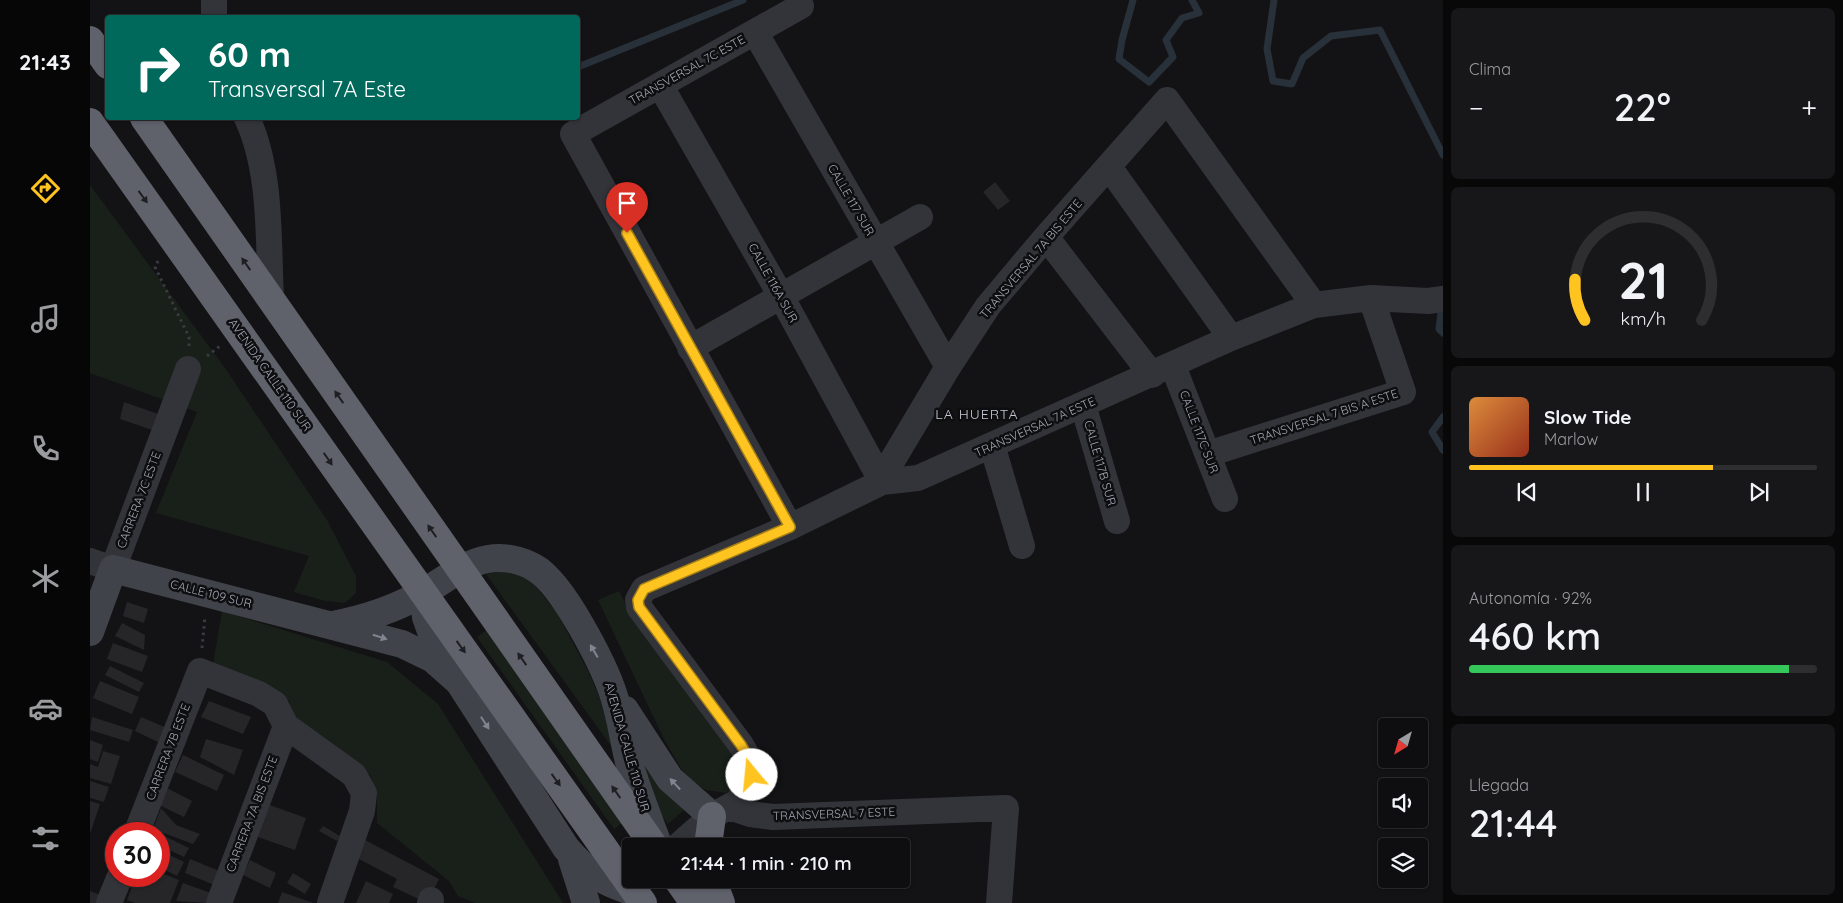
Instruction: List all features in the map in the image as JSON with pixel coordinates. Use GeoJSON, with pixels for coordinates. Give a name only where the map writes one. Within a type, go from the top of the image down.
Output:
{"type":"FeatureCollection","features":[{"type":"Feature","properties":{"kind":"highway"},"geometry":{"type":"LineString","coordinates":[[90,40],[105,61]]}},
{"type":"Feature","properties":{"kind":"highway","name":"AVENIDA CALLE 110 SUR"},"geometry":{"type":"LineString","coordinates":[[90,122],[240,331],[423,594],[639,894]]}},
{"type":"Feature","properties":{"kind":"highway","name":"AVENIDA CALLE 110 SUR"},"geometry":{"type":"LineString","coordinates":[[151,127],[648,838]]}},
{"type":"Feature","properties":{"kind":"highway"},"geometry":{"type":"LineString","coordinates":[[711,838],[720,811]]}},
{"type":"Feature","properties":{"kind":"highway"},"geometry":{"type":"LineString","coordinates":[[683,888],[694,903]]}},
{"type":"Feature","properties":{"kind":"highway"},"geometry":{"type":"LineString","coordinates":[[715,888],[721,903]]}},
{"type":"Feature","properties":{"kind":"street"},"geometry":{"type":"LineString","coordinates":[[214,0],[214,15]]}},
{"type":"Feature","properties":{"kind":"street","name":"TRANSVERSAL 7C ESTE"},"geometry":{"type":"LineString","coordinates":[[690,348],[573,134],[801,6]]}},
{"type":"Feature","properties":{"kind":"street","name":"CALLE 117 SUR"},"geometry":{"type":"LineString","coordinates":[[755,32],[948,367]]}},
{"type":"Feature","properties":{"kind":"street","name":"CALLE 116A SUR"},"geometry":{"type":"LineString","coordinates":[[660,85],[781,296],[882,482]]}},
{"type":"Feature","properties":{"kind":"street","name":"TRANSVERSAL 7A BIS ESTE"},"geometry":{"type":"LineString","coordinates":[[882,482],[948,367],[988,306],[1167,100],[1314,305]]}},
{"type":"Feature","properties":{"kind":"street"},"geometry":{"type":"LineString","coordinates":[[248,120],[257,140],[264,181],[271,299]]}},
{"type":"Feature","properties":{"kind":"street"},"geometry":{"type":"LineString","coordinates":[[1109,167],[1231,338]]}},
{"type":"Feature","properties":{"kind":"street"},"geometry":{"type":"LineString","coordinates":[[790,527],[690,348],[920,217]]}},
{"type":"Feature","properties":{"kind":"street","name":"CALLE 117C SUR"},"geometry":{"type":"LineString","coordinates":[[1046,237],[1163,370],[1208,454],[1225,499]]}},
{"type":"Feature","properties":{"kind":"street","name":"TRANSVERSAL 7A ESTE"},"geometry":{"type":"LineString","coordinates":[[720,811],[741,798],[748,788],[752,775],[751,762],[741,745],[639,607],[639,597],[644,589],[790,527],[882,482],[918,478],[1083,406],[1231,338],[1314,305],[1371,298],[1435,300]]}},
{"type":"Feature","properties":{"kind":"street","name":"TRANSVERSAL 7 BIS A ESTE"},"geometry":{"type":"LineString","coordinates":[[1208,454],[1404,392],[1371,298]]}},
{"type":"Feature","properties":{"kind":"street","name":"CARRERA 7C ESTE"},"geometry":{"type":"LineString","coordinates":[[90,632],[102,565],[188,369]]}},
{"type":"Feature","properties":{"kind":"street","name":"CALLE 117B SUR"},"geometry":{"type":"LineString","coordinates":[[1083,406],[1117,521]]}},
{"type":"Feature","properties":{"kind":"street"},"geometry":{"type":"LineString","coordinates":[[992,445],[1022,546]]}},
{"type":"Feature","properties":{"kind":"street","name":"AVENIDA CALLE 110 SUR"},"geometry":{"type":"LineString","coordinates":[[460,571],[486,559],[518,560],[536,568],[558,590],[597,656],[607,678],[614,696],[635,782],[656,838]]}},
{"type":"Feature","properties":{"kind":"street","name":"CALLE 109 SUR"},"geometry":{"type":"LineString","coordinates":[[102,565],[402,644],[420,652],[446,668],[459,682]]}},
{"type":"Feature","properties":{"kind":"street","name":"CALLE 109 SUR"},"geometry":{"type":"LineString","coordinates":[[333,625],[360,620],[389,610],[423,594],[460,571]]}},
{"type":"Feature","properties":{"kind":"street","name":"AVENIDA CALLE 110 SUR"},"geometry":{"type":"LineString","coordinates":[[423,594],[430,631],[437,648],[566,848],[579,864],[597,878],[639,894]]}},
{"type":"Feature","properties":{"kind":"street"},"geometry":{"type":"LineString","coordinates":[[200,671],[259,694],[275,704],[286,726],[354,775],[364,793],[362,811],[330,903]]}},
{"type":"Feature","properties":{"kind":"street","name":"CARRERA 7B ESTE"},"geometry":{"type":"LineString","coordinates":[[141,822],[200,671]]}},
{"type":"Feature","properties":{"kind":"street"},"geometry":{"type":"LineString","coordinates":[[607,678],[645,743],[670,779],[720,811],[688,838]]}},
{"type":"Feature","properties":{"kind":"street","name":"CARRERA 7A BIS ESTE"},"geometry":{"type":"LineString","coordinates":[[219,903],[286,726]]}},
{"type":"Feature","properties":{"kind":"street","name":"TRANSVERSAL 7 ESTE"},"geometry":{"type":"LineString","coordinates":[[720,811],[773,817],[1006,808],[998,903]]}},
{"type":"Feature","properties":{"kind":"street"},"geometry":{"type":"LineString","coordinates":[[566,848],[580,878],[586,903]]}},
{"type":"Feature","properties":{"kind":"street"},"geometry":{"type":"LineString","coordinates":[[109,903],[116,887]]}},
{"type":"Feature","properties":{"kind":"path"},"geometry":{"type":"LineString","coordinates":[[162,254],[155,266],[189,337],[188,369]]}},
{"type":"Feature","properties":{"kind":"path"},"geometry":{"type":"LineString","coordinates":[[188,369],[240,331]]}},
{"type":"Feature","properties":{"kind":"path"},"geometry":{"type":"LineString","coordinates":[[200,671],[208,593]]}},
{"type":"Feature","properties":{"kind":"shaded area"},"geometry":{"type":"Polygon","coordinates":[[[90,185],[225,368],[327,520],[356,576],[356,593],[345,603],[325,601],[294,592],[309,556],[156,513],[197,412],[90,373],[90,185]]]}},
{"type":"Feature","properties":{"kind":"shaded area"},"geometry":{"type":"Polygon","coordinates":[[[505,571],[529,578],[557,613],[589,673],[605,710],[612,747],[486,574],[505,571]]]}},
{"type":"Feature","properties":{"kind":"shaded area"},"geometry":{"type":"Polygon","coordinates":[[[619,591],[634,621],[733,746],[744,777],[727,793],[706,790],[693,782],[682,770],[664,739],[598,600],[619,591]]]}},
{"type":"Feature","properties":{"kind":"shaded area"},"geometry":{"type":"Polygon","coordinates":[[[222,611],[387,662],[438,704],[563,903],[475,903],[458,896],[449,881],[377,823],[377,795],[370,775],[292,716],[289,701],[213,664],[222,611]]]}},
{"type":"Feature","properties":{"kind":"shaded area"},"geometry":{"type":"Polygon","coordinates":[[[488,629],[625,821],[614,829],[477,637],[488,629]]]}},
{"type":"Feature","properties":{"kind":"shaded area"},"geometry":{"type":"Polygon","coordinates":[[[637,755],[668,796],[685,809],[668,824],[649,799],[637,755]]]}},
{"type":"Feature","properties":{"kind":"building"},"geometry":{"type":"Polygon","coordinates":[[[995,182],[1010,201],[998,210],[983,192],[995,182]]]}},
{"type":"Feature","properties":{"kind":"building"},"geometry":{"type":"Polygon","coordinates":[[[124,402],[161,415],[158,432],[120,419],[124,402]]]}},
{"type":"Feature","properties":{"kind":"building"},"geometry":{"type":"Polygon","coordinates":[[[127,602],[148,609],[144,623],[123,616],[127,602]]]}},
{"type":"Feature","properties":{"kind":"building"},"geometry":{"type":"Polygon","coordinates":[[[122,623],[145,635],[144,650],[115,636],[122,623]]]}},
{"type":"Feature","properties":{"kind":"building"},"geometry":{"type":"Polygon","coordinates":[[[113,643],[148,656],[142,672],[107,659],[113,643]]]}},
{"type":"Feature","properties":{"kind":"building"},"geometry":{"type":"Polygon","coordinates":[[[110,666],[144,683],[139,692],[105,675],[110,666]]]}},
{"type":"Feature","properties":{"kind":"building"},"geometry":{"type":"Polygon","coordinates":[[[100,681],[139,697],[132,714],[93,698],[100,681]]]}},
{"type":"Feature","properties":{"kind":"building"},"geometry":{"type":"Polygon","coordinates":[[[209,701],[251,717],[243,734],[201,717],[209,701]]]}},
{"type":"Feature","properties":{"kind":"building"},"geometry":{"type":"Polygon","coordinates":[[[92,717],[133,730],[129,742],[90,730],[92,717]]]}},
{"type":"Feature","properties":{"kind":"building"},"geometry":{"type":"Polygon","coordinates":[[[141,717],[167,728],[160,743],[135,731],[141,717]]]}},
{"type":"Feature","properties":{"kind":"building"},"geometry":{"type":"Polygon","coordinates":[[[206,739],[243,750],[234,775],[200,757],[206,739]]]}},
{"type":"Feature","properties":{"kind":"building"},"geometry":{"type":"Polygon","coordinates":[[[90,740],[103,745],[98,762],[90,759],[90,740]]]}},
{"type":"Feature","properties":{"kind":"building"},"geometry":{"type":"Polygon","coordinates":[[[103,751],[120,756],[111,784],[90,778],[90,764],[98,767],[103,751]]]}},
{"type":"Feature","properties":{"kind":"building"},"geometry":{"type":"Polygon","coordinates":[[[183,755],[224,775],[217,791],[175,772],[183,755]]]}},
{"type":"Feature","properties":{"kind":"building"},"geometry":{"type":"Polygon","coordinates":[[[90,781],[109,787],[104,802],[90,798],[90,781]]]}},
{"type":"Feature","properties":{"kind":"building"},"geometry":{"type":"Polygon","coordinates":[[[167,788],[192,801],[184,817],[159,805],[167,788]]]}},
{"type":"Feature","properties":{"kind":"building"},"geometry":{"type":"Polygon","coordinates":[[[90,801],[100,804],[90,834],[90,801]]]}},
{"type":"Feature","properties":{"kind":"building"},"geometry":{"type":"Polygon","coordinates":[[[267,804],[306,818],[295,850],[255,836],[267,804]]]}},
{"type":"Feature","properties":{"kind":"building"},"geometry":{"type":"Polygon","coordinates":[[[161,808],[176,825],[200,834],[193,844],[170,835],[170,822],[156,822],[161,808]]]}},
{"type":"Feature","properties":{"kind":"building"},"geometry":{"type":"Polygon","coordinates":[[[323,826],[340,836],[337,841],[319,831],[323,826]]]}},
{"type":"Feature","properties":{"kind":"building"},"geometry":{"type":"Polygon","coordinates":[[[170,839],[189,848],[184,857],[170,850],[170,839]]]}},
{"type":"Feature","properties":{"kind":"building"},"geometry":{"type":"Polygon","coordinates":[[[365,840],[439,879],[427,903],[393,887],[397,879],[355,857],[365,840]]]}},
{"type":"Feature","properties":{"kind":"building"},"geometry":{"type":"Polygon","coordinates":[[[170,855],[184,862],[177,876],[170,872],[170,855]]]}},
{"type":"Feature","properties":{"kind":"building"},"geometry":{"type":"Polygon","coordinates":[[[190,859],[224,873],[219,887],[185,873],[190,859]]]}},
{"type":"Feature","properties":{"kind":"building"},"geometry":{"type":"Polygon","coordinates":[[[250,860],[276,873],[270,888],[243,875],[250,860]]]}},
{"type":"Feature","properties":{"kind":"building"},"geometry":{"type":"Polygon","coordinates":[[[293,873],[311,884],[305,894],[287,883],[293,873]]]}},
{"type":"Feature","properties":{"kind":"building"},"geometry":{"type":"Polygon","coordinates":[[[170,876],[179,880],[170,903],[135,903],[127,900],[132,887],[170,887],[170,876]]]}},
{"type":"Feature","properties":{"kind":"building"},"geometry":{"type":"Polygon","coordinates":[[[366,881],[393,894],[389,903],[356,903],[366,881]]]}},
{"type":"Feature","properties":{"kind":"building"},"geometry":{"type":"Polygon","coordinates":[[[183,883],[211,893],[208,903],[176,901],[183,883]]]}},
{"type":"Feature","properties":{"kind":"building"},"geometry":{"type":"Polygon","coordinates":[[[90,891],[106,897],[103,903],[90,903],[90,891]]]}},
{"type":"Feature","properties":{"kind":"building"},"geometry":{"type":"Polygon","coordinates":[[[282,892],[313,903],[278,903],[282,892]]]}},
{"type":"Feature","properties":{"kind":"waterway"},"geometry":{"type":"LineString","coordinates":[[580,66],[743,0]]}},
{"type":"Feature","properties":{"kind":"waterway"},"geometry":{"type":"LineString","coordinates":[[1133,0],[1119,59],[1149,82],[1173,57],[1166,40],[1182,18],[1199,13],[1192,0]]}},
{"type":"Feature","properties":{"kind":"waterway"},"geometry":{"type":"LineString","coordinates":[[1274,0],[1267,49],[1273,81],[1292,84],[1303,58],[1331,36],[1380,30],[1443,155]]}},
{"type":"Feature","properties":{"kind":"waterway"},"geometry":{"type":"LineString","coordinates":[[1442,304],[1439,329],[1443,333]]}},
{"type":"Feature","properties":{"kind":"waterway"},"geometry":{"type":"LineString","coordinates":[[1443,417],[1432,432],[1443,450]]}},
{"type":"Feature","properties":{"kind":"district","name":"LA HUERTA"},"geometry":{"type":"Point","coordinates":[977,414]}},
{"type":"Feature","properties":{"kind":"route"},"geometry":{"type":"LineString","coordinates":[[627,233],[790,527],[644,589],[638,600],[639,607],[748,755],[751,762],[752,775]]}}]}
